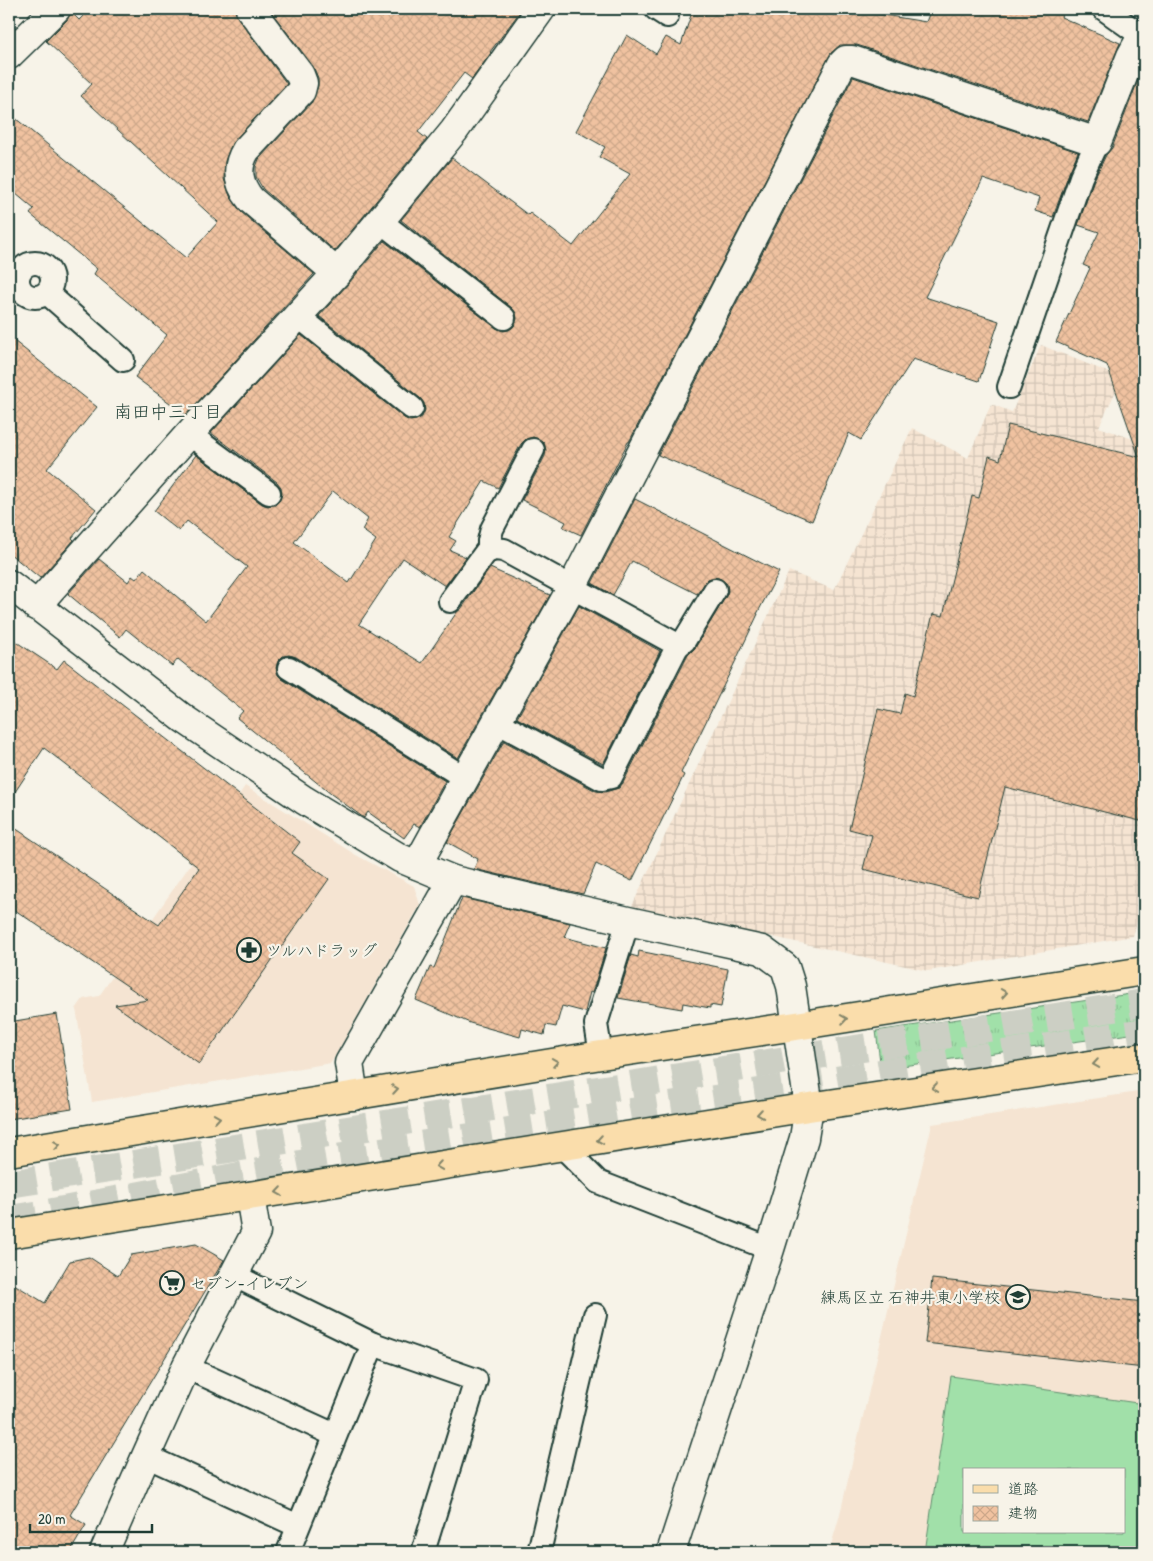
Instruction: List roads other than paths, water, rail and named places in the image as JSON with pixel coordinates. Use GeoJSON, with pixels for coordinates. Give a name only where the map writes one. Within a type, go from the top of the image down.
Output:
{"type":"FeatureCollection","features":[{"type":"Feature","properties":{"kind":"main road"},"geometry":{"type":"LineString","coordinates":[[9,1152],[601,1055],[1144,971]]}},
{"type":"Feature","properties":{"kind":"main road"},"geometry":{"type":"LineString","coordinates":[[9,1234],[808,1107],[1144,1057]]}},
{"type":"Feature","properties":{"kind":"street"},"geometry":{"type":"LineString","coordinates":[[9,55],[56,9]]}},
{"type":"Feature","properties":{"kind":"street"},"geometry":{"type":"LineString","coordinates":[[250,9],[304,82],[301,91],[246,150],[240,160],[241,184],[251,200],[337,273]]}},
{"type":"Feature","properties":{"kind":"street"},"geometry":{"type":"LineString","coordinates":[[36,606],[189,434],[337,273],[454,131],[542,9]]}},
{"type":"Feature","properties":{"kind":"street"},"geometry":{"type":"LineString","coordinates":[[417,865],[572,587],[842,64],[846,60],[852,60],[1097,142],[1131,56],[1143,35]]}},
{"type":"Feature","properties":{"kind":"street"},"geometry":{"type":"LineString","coordinates":[[11,590],[36,606],[184,719],[304,800],[400,858],[454,880],[762,950],[785,967],[791,986],[808,1107],[804,1138],[770,1249],[671,1552]]}},
{"type":"Feature","properties":{"kind":"street"},"geometry":{"type":"LineString","coordinates":[[354,1096],[349,1063],[454,880]]}},
{"type":"Feature","properties":{"kind":"street"},"geometry":{"type":"LineString","coordinates":[[104,1552],[186,1367],[256,1232],[250,1196]]}},
{"type":"Feature","properties":{"kind":"lane"},"geometry":{"type":"LineString","coordinates":[[1104,9],[1143,35]]}},
{"type":"Feature","properties":{"kind":"lane"},"geometry":{"type":"LineString","coordinates":[[1009,387],[1081,177],[1097,142]]}},
{"type":"Feature","properties":{"kind":"lane"},"geometry":{"type":"LineString","coordinates":[[380,221],[504,318]]}},
{"type":"Feature","properties":{"kind":"lane"},"geometry":{"type":"LineString","coordinates":[[15,265],[37,262],[45,266],[51,273],[52,284],[47,294],[123,360]]}},
{"type":"Feature","properties":{"kind":"lane"},"geometry":{"type":"LineString","coordinates":[[298,316],[412,408]]}},
{"type":"Feature","properties":{"kind":"lane"},"geometry":{"type":"LineString","coordinates":[[189,434],[269,492]]}},
{"type":"Feature","properties":{"kind":"lane"},"geometry":{"type":"LineString","coordinates":[[489,551],[492,529],[533,450]]}},
{"type":"Feature","properties":{"kind":"lane"},"geometry":{"type":"LineString","coordinates":[[450,601],[486,552],[494,549],[504,550],[674,642],[677,647]]}},
{"type":"Feature","properties":{"kind":"lane"},"geometry":{"type":"LineString","coordinates":[[497,722],[602,779],[611,777],[677,647],[684,641],[715,590]]}},
{"type":"Feature","properties":{"kind":"lane"},"geometry":{"type":"LineString","coordinates":[[289,668],[465,778]]}},
{"type":"Feature","properties":{"kind":"lane"},"geometry":{"type":"LineString","coordinates":[[601,1055],[596,1024],[628,921]]}},
{"type":"Feature","properties":{"kind":"lane"},"geometry":{"type":"LineString","coordinates":[[562,1146],[598,1182],[770,1249]]}},
{"type":"Feature","properties":{"kind":"lane"},"geometry":{"type":"LineString","coordinates":[[233,1275],[373,1344],[476,1380],[423,1552]]}},
{"type":"Feature","properties":{"kind":"lane"},"geometry":{"type":"LineString","coordinates":[[539,1552],[595,1315]]}},
{"type":"Feature","properties":{"kind":"lane"},"geometry":{"type":"LineString","coordinates":[[288,1552],[373,1344]]}},
{"type":"Feature","properties":{"kind":"lane"},"geometry":{"type":"LineString","coordinates":[[186,1367],[335,1435]]}},
{"type":"Feature","properties":{"kind":"lane"},"geometry":{"type":"LineString","coordinates":[[146,1456],[298,1526]]}},
{"type":"Feature","properties":{"kind":"tunnel"},"geometry":{"type":"LineString","coordinates":[[9,1184],[1144,1003]]}},
{"type":"Feature","properties":{"kind":"tunnel"},"geometry":{"type":"LineString","coordinates":[[9,1219],[311,1162],[1144,1032]]}},
{"type":"Feature","properties":{"kind":"place","name":"ツルハドラッグ"},"geometry":{"type":"Point","coordinates":[249,950]}},
{"type":"Feature","properties":{"kind":"place","name":"セブン-イレブン"},"geometry":{"type":"Point","coordinates":[172,1283]}},
{"type":"Feature","properties":{"kind":"place","name":"練馬区立 石神井東小学校"},"geometry":{"type":"Point","coordinates":[1018,1297]}},
{"type":"Feature","properties":{"kind":"district","name":"南田中三丁目"},"geometry":{"type":"Point","coordinates":[168,412]}}]}
